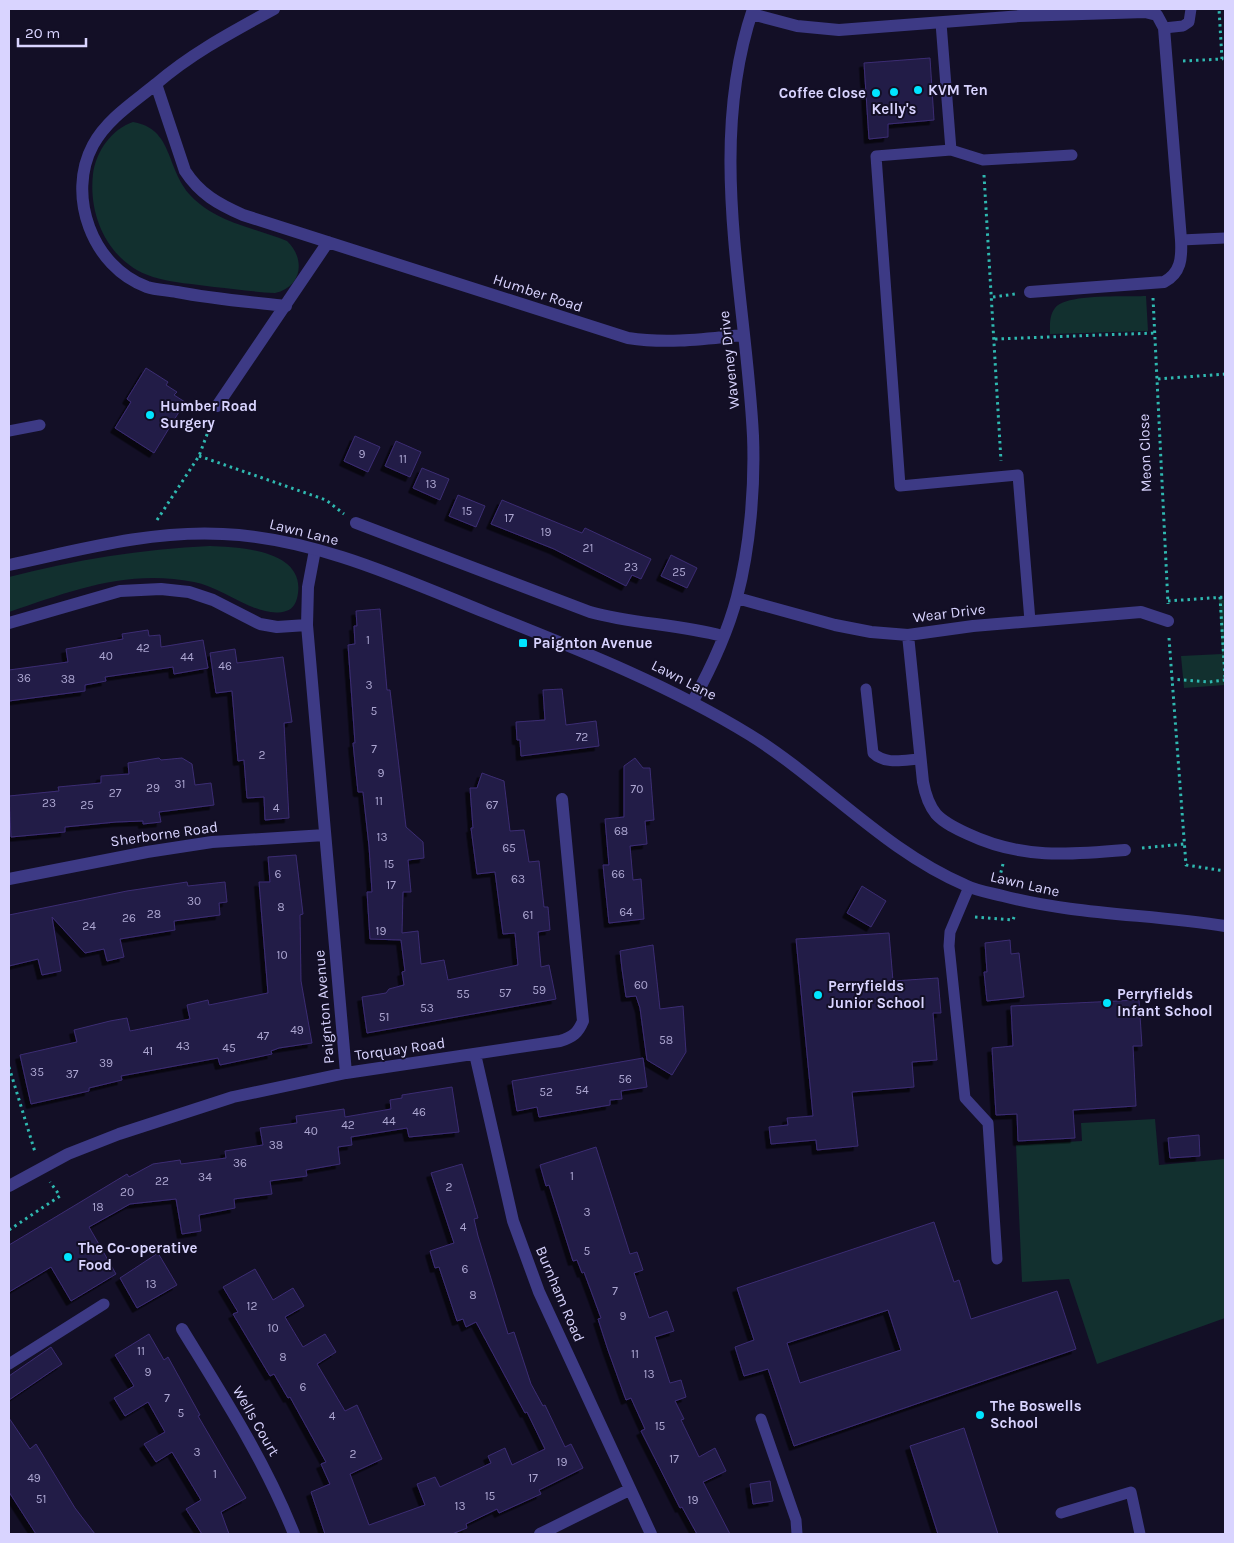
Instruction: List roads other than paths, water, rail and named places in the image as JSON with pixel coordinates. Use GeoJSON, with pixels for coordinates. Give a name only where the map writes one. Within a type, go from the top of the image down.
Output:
{"type":"FeatureCollection","features":[{"type":"Feature","properties":{"kind":"street"},"geometry":{"type":"LineString","coordinates":[[274,9],[209,44],[182,62],[110,122],[94,144],[86,162],[82,186],[84,211],[92,236],[102,253],[115,266],[147,287],[192,295],[286,306]]}},
{"type":"Feature","properties":{"kind":"street"},"geometry":{"type":"LineString","coordinates":[[752,11],[797,26],[819,29],[941,23],[1019,13],[1145,12],[1157,15],[1164,28],[1167,63],[1182,258],[1178,269],[1172,278],[1164,282],[1030,292]]}},
{"type":"Feature","properties":{"kind":"street","name":"Waveney Drive"},"geometry":{"type":"LineString","coordinates":[[693,701],[712,666],[736,598],[742,569],[752,484],[753,437],[731,205],[730,159],[736,91],[752,11]]}},
{"type":"Feature","properties":{"kind":"street","name":"Humber Road"},"geometry":{"type":"LineString","coordinates":[[156,84],[182,163],[193,183],[213,201],[243,215],[628,338],[654,342],[679,342],[743,335]]}},
{"type":"Feature","properties":{"kind":"street"},"geometry":{"type":"LineString","coordinates":[[217,406],[328,242]]}},
{"type":"Feature","properties":{"kind":"street","name":"Lawn Lane"},"geometry":{"type":"LineString","coordinates":[[356,524],[590,612],[618,620],[696,628],[722,636]]}},
{"type":"Feature","properties":{"kind":"street","name":"Lawn Lane"},"geometry":{"type":"LineString","coordinates":[[9,565],[159,536],[227,534],[273,539],[315,550],[420,586],[651,681],[693,701],[753,737],[821,786],[894,844],[935,870],[969,887],[1051,908],[1225,926]]}},
{"type":"Feature","properties":{"kind":"street","name":"Paignton Avenue"},"geometry":{"type":"LineString","coordinates":[[315,550],[308,587],[308,624],[346,1073]]}},
{"type":"Feature","properties":{"kind":"street"},"geometry":{"type":"LineString","coordinates":[[9,623],[120,591],[161,589],[189,592],[213,600],[260,624],[277,627],[308,624]]}},
{"type":"Feature","properties":{"kind":"street","name":"Wear Drive"},"geometry":{"type":"LineString","coordinates":[[736,598],[835,625],[871,632],[908,634],[1141,612],[1168,621]]}},
{"type":"Feature","properties":{"kind":"street","name":"Lawn Lane"},"geometry":{"type":"LineString","coordinates":[[908,634],[920,759],[927,799],[936,814],[946,822],[975,837],[1007,848],[1041,854],[1073,855],[1125,850]]}},
{"type":"Feature","properties":{"kind":"street","name":"Torquay Road"},"geometry":{"type":"LineString","coordinates":[[9,1186],[40,1168],[118,1134],[233,1097],[346,1073],[571,1038],[579,1030],[583,1021],[562,799]]}},
{"type":"Feature","properties":{"kind":"street","name":"Sherborne Road"},"geometry":{"type":"LineString","coordinates":[[9,879],[62,866],[212,842],[325,835]]}},
{"type":"Feature","properties":{"kind":"street","name":"Burnham Road"},"geometry":{"type":"LineString","coordinates":[[475,1054],[513,1221],[539,1292],[651,1534]]}},
{"type":"Feature","properties":{"kind":"street","name":"Wells Court"},"geometry":{"type":"LineString","coordinates":[[182,1329],[254,1448],[278,1494],[294,1534]]}},
{"type":"Feature","properties":{"kind":"street"},"geometry":{"type":"LineString","coordinates":[[540,1534],[629,1490]]}},
{"type":"Feature","properties":{"kind":"lane"},"geometry":{"type":"LineString","coordinates":[[1164,28],[1184,26],[1189,22],[1191,9]]}},
{"type":"Feature","properties":{"kind":"lane"},"geometry":{"type":"LineString","coordinates":[[941,23],[951,150]]}},
{"type":"Feature","properties":{"kind":"lane"},"geometry":{"type":"LineString","coordinates":[[1030,621],[1018,475],[900,486],[876,156],[951,150],[983,160],[1072,154]]}},
{"type":"Feature","properties":{"kind":"lane"},"geometry":{"type":"LineString","coordinates":[[1181,240],[1225,238]]}},
{"type":"Feature","properties":{"kind":"lane"},"geometry":{"type":"LineString","coordinates":[[9,431],[40,424]]}},
{"type":"Feature","properties":{"kind":"lane"},"geometry":{"type":"LineString","coordinates":[[866,689],[873,753],[878,759],[888,761],[920,759]]}},
{"type":"Feature","properties":{"kind":"lane"},"geometry":{"type":"LineString","coordinates":[[969,887],[950,932],[949,946],[965,1098],[988,1123],[997,1259]]}},
{"type":"Feature","properties":{"kind":"lane"},"geometry":{"type":"LineString","coordinates":[[9,1364],[104,1304]]}},
{"type":"Feature","properties":{"kind":"lane"},"geometry":{"type":"LineString","coordinates":[[761,1419],[796,1520],[796,1534]]}},
{"type":"Feature","properties":{"kind":"lane"},"geometry":{"type":"LineString","coordinates":[[1061,1513],[1131,1492],[1140,1534]]}},
{"type":"Feature","properties":{"kind":"place","name":"KVM Ten"},"geometry":{"type":"Point","coordinates":[918,90]}},
{"type":"Feature","properties":{"kind":"place","name":"Kelly's"},"geometry":{"type":"Point","coordinates":[894,92]}},
{"type":"Feature","properties":{"kind":"place","name":"Coffee Close"},"geometry":{"type":"Point","coordinates":[876,93]}},
{"type":"Feature","properties":{"kind":"place","name":"Humber Road Surgery"},"geometry":{"type":"Point","coordinates":[150,415]}},
{"type":"Feature","properties":{"kind":"place","name":"Paignton Avenue"},"geometry":{"type":"Point","coordinates":[523,643]}},
{"type":"Feature","properties":{"kind":"place","name":"Perryfields Junior School"},"geometry":{"type":"Point","coordinates":[818,995]}},
{"type":"Feature","properties":{"kind":"place","name":"Perryfields Infant School"},"geometry":{"type":"Point","coordinates":[1107,1003]}},
{"type":"Feature","properties":{"kind":"place","name":"The Co-operative Food"},"geometry":{"type":"Point","coordinates":[68,1257]}},
{"type":"Feature","properties":{"kind":"place","name":"The Boswells School"},"geometry":{"type":"Point","coordinates":[980,1415]}}]}
